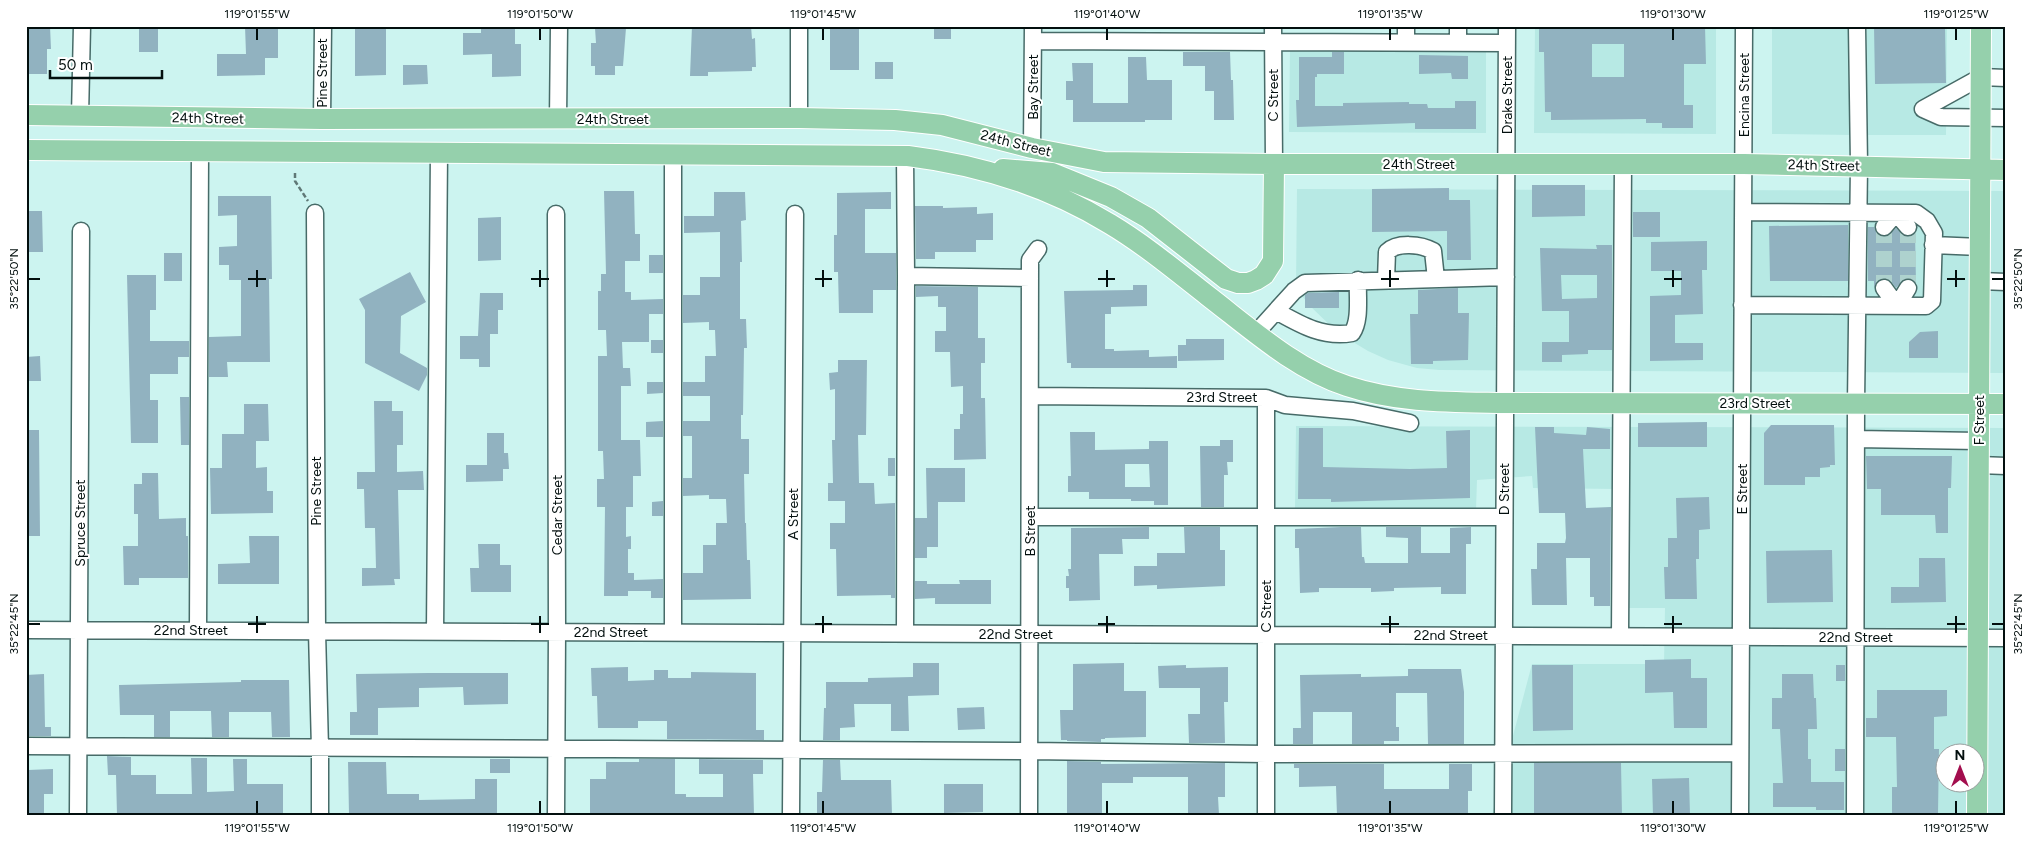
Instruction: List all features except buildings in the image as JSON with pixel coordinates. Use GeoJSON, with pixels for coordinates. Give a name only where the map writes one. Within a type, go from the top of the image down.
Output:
{"type":"FeatureCollection","features":[{"type":"Feature","properties":{"kind":"main road","name":"F Street"},"geometry":{"type":"LineString","coordinates":[[1978,815],[1981,26]]}},
{"type":"Feature","properties":{"kind":"main road","name":"24th Street"},"geometry":{"type":"LineString","coordinates":[[26,116],[322,119],[799,118],[920,122],[1032,148],[1104,162],[1744,164],[2006,170]]}},
{"type":"Feature","properties":{"kind":"main road"},"geometry":{"type":"LineString","coordinates":[[26,150],[905,156],[940,160],[974,167],[1034,186],[1074,204],[1111,224],[1140,243],[1256,332],[1320,375],[1346,386],[1373,394],[1423,401],[1504,403]]}},
{"type":"Feature","properties":{"kind":"main road"},"geometry":{"type":"LineString","coordinates":[[974,167],[1043,171],[1070,179],[1111,197],[1148,218],[1226,280],[1248,283],[1264,275],[1273,261],[1274,164]]}},
{"type":"Feature","properties":{"kind":"main road","name":"23rd Street"},"geometry":{"type":"LineString","coordinates":[[1504,403],[2006,404]]}},
{"type":"Feature","properties":{"kind":"street"},"geometry":{"type":"LineString","coordinates":[[80,116],[82,26]]}},
{"type":"Feature","properties":{"kind":"street","name":"Pine Street"},"geometry":{"type":"LineString","coordinates":[[322,26],[322,119]]}},
{"type":"Feature","properties":{"kind":"street"},"geometry":{"type":"LineString","coordinates":[[558,119],[559,26]]}},
{"type":"Feature","properties":{"kind":"street"},"geometry":{"type":"LineString","coordinates":[[799,26],[799,118]]}},
{"type":"Feature","properties":{"kind":"street"},"geometry":{"type":"LineString","coordinates":[[1458,26],[1458,43]]}},
{"type":"Feature","properties":{"kind":"street","name":"Drake Street"},"geometry":{"type":"LineString","coordinates":[[1507,26],[1507,164]]}},
{"type":"Feature","properties":{"kind":"street","name":"Encina Street"},"geometry":{"type":"LineString","coordinates":[[1744,26],[1744,164]]}},
{"type":"Feature","properties":{"kind":"street"},"geometry":{"type":"LineString","coordinates":[[1855,815],[1857,26]]}},
{"type":"Feature","properties":{"kind":"street"},"geometry":{"type":"LineString","coordinates":[[1033,34],[1406,34],[1458,43],[1507,43]]}},
{"type":"Feature","properties":{"kind":"street","name":"Bay Street"},"geometry":{"type":"LineString","coordinates":[[1032,148],[1033,34]]}},
{"type":"Feature","properties":{"kind":"street","name":"C Street"},"geometry":{"type":"LineString","coordinates":[[1273,34],[1274,164]]}},
{"type":"Feature","properties":{"kind":"street"},"geometry":{"type":"LineString","coordinates":[[2006,78],[1981,77],[1923,110],[1941,117],[2006,118]]}},
{"type":"Feature","properties":{"kind":"street"},"geometry":{"type":"LineString","coordinates":[[198,630],[200,151]]}},
{"type":"Feature","properties":{"kind":"street"},"geometry":{"type":"LineString","coordinates":[[435,631],[439,152]]}},
{"type":"Feature","properties":{"kind":"street"},"geometry":{"type":"LineString","coordinates":[[673,154],[673,632]]}},
{"type":"Feature","properties":{"kind":"street"},"geometry":{"type":"LineString","coordinates":[[905,156],[906,633]]}},
{"type":"Feature","properties":{"kind":"street","name":"D Street"},"geometry":{"type":"LineString","coordinates":[[1503,815],[1504,403],[1507,164]]}},
{"type":"Feature","properties":{"kind":"street"},"geometry":{"type":"LineString","coordinates":[[1620,636],[1623,164]]}},
{"type":"Feature","properties":{"kind":"street","name":"E Street"},"geometry":{"type":"LineString","coordinates":[[1740,815],[1744,164]]}},
{"type":"Feature","properties":{"kind":"street"},"geometry":{"type":"LineString","coordinates":[[1742,305],[1926,306],[1932,301],[1934,233],[1928,221],[1916,213],[1743,212]]}},
{"type":"Feature","properties":{"kind":"street","name":"Pine Street"},"geometry":{"type":"LineString","coordinates":[[315,213],[320,815]]}},
{"type":"Feature","properties":{"kind":"street"},"geometry":{"type":"LineString","coordinates":[[1896,213],[1908,227]]}},
{"type":"Feature","properties":{"kind":"street"},"geometry":{"type":"LineString","coordinates":[[1884,228],[1896,213]]}},
{"type":"Feature","properties":{"kind":"street","name":"Cedar Street"},"geometry":{"type":"LineString","coordinates":[[556,214],[556,815]]}},
{"type":"Feature","properties":{"kind":"street","name":"A Street"},"geometry":{"type":"LineString","coordinates":[[791,815],[795,214]]}},
{"type":"Feature","properties":{"kind":"street","name":"Spruce Street"},"geometry":{"type":"LineString","coordinates":[[78,815],[81,231]]}},
{"type":"Feature","properties":{"kind":"street"},"geometry":{"type":"LineString","coordinates":[[1933,245],[1980,247]]}},
{"type":"Feature","properties":{"kind":"street"},"geometry":{"type":"LineString","coordinates":[[1386,280],[1387,252],[1394,247],[1402,246],[1423,247],[1433,251],[1436,279]]}},
{"type":"Feature","properties":{"kind":"street","name":"B Street"},"geometry":{"type":"LineString","coordinates":[[1029,815],[1030,260],[1038,249]]}},
{"type":"Feature","properties":{"kind":"street"},"geometry":{"type":"LineString","coordinates":[[906,276],[1030,278]]}},
{"type":"Feature","properties":{"kind":"street"},"geometry":{"type":"LineString","coordinates":[[1256,332],[1294,291],[1305,283],[1358,280],[1506,278]]}},
{"type":"Feature","properties":{"kind":"street"},"geometry":{"type":"LineString","coordinates":[[1276,311],[1303,325],[1327,334],[1338,336],[1352,333],[1356,328],[1357,321],[1358,280]]}},
{"type":"Feature","properties":{"kind":"street"},"geometry":{"type":"LineString","coordinates":[[1980,281],[2006,282]]}},
{"type":"Feature","properties":{"kind":"street"},"geometry":{"type":"LineString","coordinates":[[1884,288],[1897,306]]}},
{"type":"Feature","properties":{"kind":"street"},"geometry":{"type":"LineString","coordinates":[[1897,306],[1908,288]]}},
{"type":"Feature","properties":{"kind":"street","name":"23rd Street"},"geometry":{"type":"LineString","coordinates":[[1031,396],[1266,398],[1285,405],[1353,411],[1410,423]]}},
{"type":"Feature","properties":{"kind":"street","name":"C Street"},"geometry":{"type":"LineString","coordinates":[[1266,398],[1266,815]]}},
{"type":"Feature","properties":{"kind":"street"},"geometry":{"type":"LineString","coordinates":[[1856,439],[1979,441]]}},
{"type":"Feature","properties":{"kind":"street"},"geometry":{"type":"LineString","coordinates":[[1979,465],[2006,466]]}},
{"type":"Feature","properties":{"kind":"street"},"geometry":{"type":"LineString","coordinates":[[1030,517],[1504,517]]}},
{"type":"Feature","properties":{"kind":"street","name":"22nd Street"},"geometry":{"type":"LineString","coordinates":[[26,630],[2006,638]]}},
{"type":"Feature","properties":{"kind":"street"},"geometry":{"type":"LineString","coordinates":[[26,746],[1266,754],[1740,753]]}},
{"type":"Feature","properties":{"kind":"path"},"geometry":{"type":"LineString","coordinates":[[295,173],[295,181],[315,213]]}},
{"type":"Feature","properties":{"kind":"shaded area"},"geometry":{"type":"Polygon","coordinates":[[[1535,26],[1716,26],[1716,134],[1534,133],[1535,26]]]}},
{"type":"Feature","properties":{"kind":"shaded area"},"geometry":{"type":"Polygon","coordinates":[[[1772,26],[1853,26],[1852,135],[1772,134],[1772,26]]]}},
{"type":"Feature","properties":{"kind":"shaded area"},"geometry":{"type":"Polygon","coordinates":[[[1867,26],[1947,26],[1946,135],[1866,135],[1867,26]]]}},
{"type":"Feature","properties":{"kind":"shaded area"},"geometry":{"type":"Polygon","coordinates":[[[1290,49],[1486,49],[1486,133],[1289,132],[1290,49]]]}},
{"type":"Feature","properties":{"kind":"shaded area"},"geometry":{"type":"Polygon","coordinates":[[[1297,189],[2006,191],[2006,373],[1439,370],[1417,368],[1388,360],[1368,351],[1338,333],[1309,305],[1296,288],[1297,189]]]}},
{"type":"Feature","properties":{"kind":"shaded area"},"geometry":{"type":"Polygon","coordinates":[[[1296,426],[2006,428],[2006,815],[1492,815],[1532,664],[1664,664],[1665,608],[1629,608],[1616,489],[1533,488],[1532,476],[1477,480],[1476,510],[1295,509],[1296,426]]]}},
{"type":"Feature","properties":{"kind":"tunnel"},"geometry":{"type":"LineString","coordinates":[[1884,227],[1884,288]]}},
{"type":"Feature","properties":{"kind":"tunnel"},"geometry":{"type":"LineString","coordinates":[[1908,227],[1908,288]]}}]}
